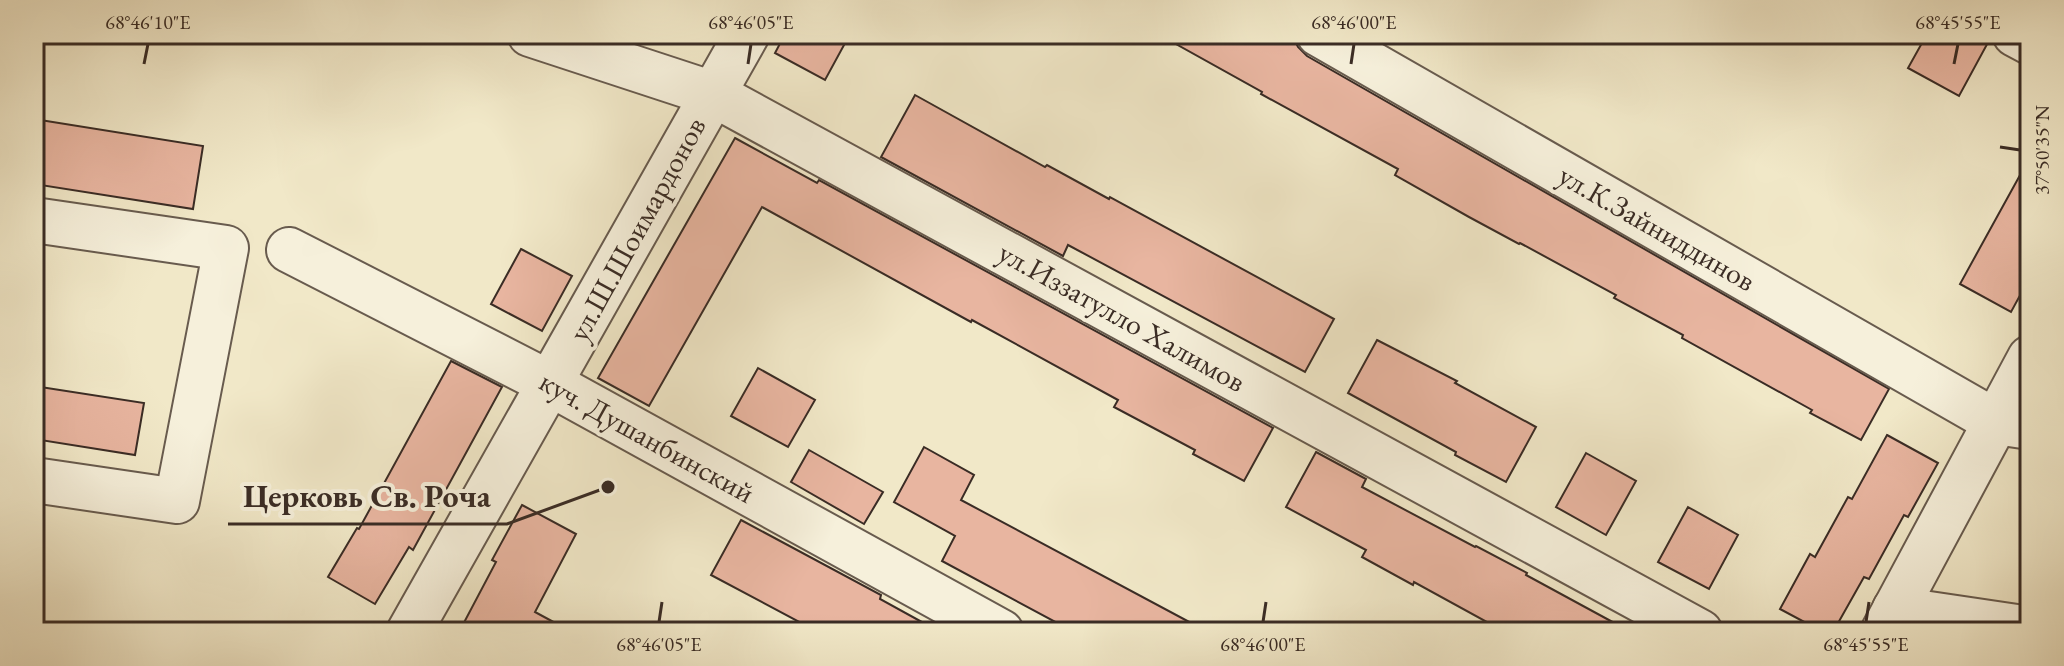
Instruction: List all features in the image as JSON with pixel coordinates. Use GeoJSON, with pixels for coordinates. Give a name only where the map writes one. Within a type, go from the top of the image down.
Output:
{"type":"FeatureCollection","features":[{"type":"Feature","properties":{"kind":"street","name":"ул.Иззатулло Халимов"},"geometry":{"type":"LineString","coordinates":[[530,34],[713,94],[1700,632]]}},
{"type":"Feature","properties":{"kind":"street","name":"ул.Ш.Шоимардонов"},"geometry":{"type":"LineString","coordinates":[[409,632],[747,34]]}},
{"type":"Feature","properties":{"kind":"street","name":"ул.К.Зайниддинов"},"geometry":{"type":"LineString","coordinates":[[1319,34],[2013,424]]}},
{"type":"Feature","properties":{"kind":"street"},"geometry":{"type":"LineString","coordinates":[[2015,34],[2030,42]]}},
{"type":"Feature","properties":{"kind":"street"},"geometry":{"type":"LineString","coordinates":[[34,220],[226,248],[177,501],[34,480]]}},
{"type":"Feature","properties":{"kind":"street","name":"куч. Душанбинский"},"geometry":{"type":"LineString","coordinates":[[289,250],[549,383],[1001,632]]}},
{"type":"Feature","properties":{"kind":"street"},"geometry":{"type":"LineString","coordinates":[[2030,358],[2013,424],[1889,620],[2030,629]]}},
{"type":"Feature","properties":{"kind":"building"},"geometry":{"type":"Polygon","coordinates":[[[785,34],[850,34],[825,80],[775,53],[785,34]]]}},
{"type":"Feature","properties":{"kind":"building"},"geometry":{"type":"Polygon","coordinates":[[[1158,34],[1281,34],[1296,43],[1307,56],[1889,389],[1861,440],[1614,298],[1616,295],[1395,175],[1398,169],[1158,34]]]}},
{"type":"Feature","properties":{"kind":"building"},"geometry":{"type":"Polygon","coordinates":[[[1927,34],[1990,34],[1959,96],[1908,68],[1927,34]]]}},
{"type":"Feature","properties":{"kind":"building"},"geometry":{"type":"Polygon","coordinates":[[[915,95],[1334,319],[1305,372],[1068,245],[1063,256],[881,157],[915,95]]]}},
{"type":"Feature","properties":{"kind":"building"},"geometry":{"type":"Polygon","coordinates":[[[34,119],[203,146],[193,209],[34,184],[34,119]]]}},
{"type":"Feature","properties":{"kind":"building"},"geometry":{"type":"Polygon","coordinates":[[[735,138],[817,183],[819,180],[1273,428],[1244,481],[1193,454],[1195,450],[1114,407],[1118,400],[762,207],[649,406],[598,378],[735,138]]]}},
{"type":"Feature","properties":{"kind":"building"},"geometry":{"type":"Polygon","coordinates":[[[2030,157],[2030,277],[2011,312],[1960,284],[2030,157]]]}},
{"type":"Feature","properties":{"kind":"building"},"geometry":{"type":"Polygon","coordinates":[[[521,249],[572,276],[542,331],[491,304],[521,249]]]}},
{"type":"Feature","properties":{"kind":"building"},"geometry":{"type":"Polygon","coordinates":[[[1377,340],[1457,381],[1455,383],[1536,427],[1506,482],[1348,393],[1377,340]]]}},
{"type":"Feature","properties":{"kind":"building"},"geometry":{"type":"Polygon","coordinates":[[[451,361],[502,387],[413,550],[409,547],[375,604],[328,577],[359,529],[451,361]]]}},
{"type":"Feature","properties":{"kind":"building"},"geometry":{"type":"Polygon","coordinates":[[[758,368],[815,400],[788,447],[731,416],[758,368]]]}},
{"type":"Feature","properties":{"kind":"building"},"geometry":{"type":"Polygon","coordinates":[[[34,386],[144,403],[135,455],[34,439],[34,386]]]}},
{"type":"Feature","properties":{"kind":"building"},"geometry":{"type":"Polygon","coordinates":[[[1887,435],[1938,463],[1908,517],[1904,515],[1869,579],[1864,577],[1833,632],[1823,632],[1780,609],[1810,554],[1815,557],[1848,497],[1852,499],[1887,435]]]}},
{"type":"Feature","properties":{"kind":"building"},"geometry":{"type":"Polygon","coordinates":[[[924,447],[974,475],[961,500],[1208,632],[1074,632],[942,561],[955,536],[894,502],[924,447]]]}},
{"type":"Feature","properties":{"kind":"building"},"geometry":{"type":"Polygon","coordinates":[[[809,450],[883,492],[864,524],[791,482],[809,450]]]}},
{"type":"Feature","properties":{"kind":"building"},"geometry":{"type":"Polygon","coordinates":[[[1316,452],[1366,479],[1362,487],[1527,573],[1631,632],[1505,632],[1362,557],[1366,550],[1286,507],[1316,452]]]}},
{"type":"Feature","properties":{"kind":"building"},"geometry":{"type":"Polygon","coordinates":[[[1586,453],[1636,481],[1606,535],[1556,507],[1586,453]]]}},
{"type":"Feature","properties":{"kind":"building"},"geometry":{"type":"Polygon","coordinates":[[[522,505],[576,534],[535,612],[572,632],[459,632],[496,562],[492,560],[522,505]]]}},
{"type":"Feature","properties":{"kind":"building"},"geometry":{"type":"Polygon","coordinates":[[[1688,507],[1738,535],[1709,589],[1658,562],[1688,507]]]}},
{"type":"Feature","properties":{"kind":"building"},"geometry":{"type":"Polygon","coordinates":[[[741,520],[881,595],[880,599],[940,632],[818,632],[711,575],[741,520]]]}},
{"type":"Feature","properties":{"kind":"place","name":"Церковь Св. Роча"},"geometry":{"type":"Point","coordinates":[608,487]}}]}
